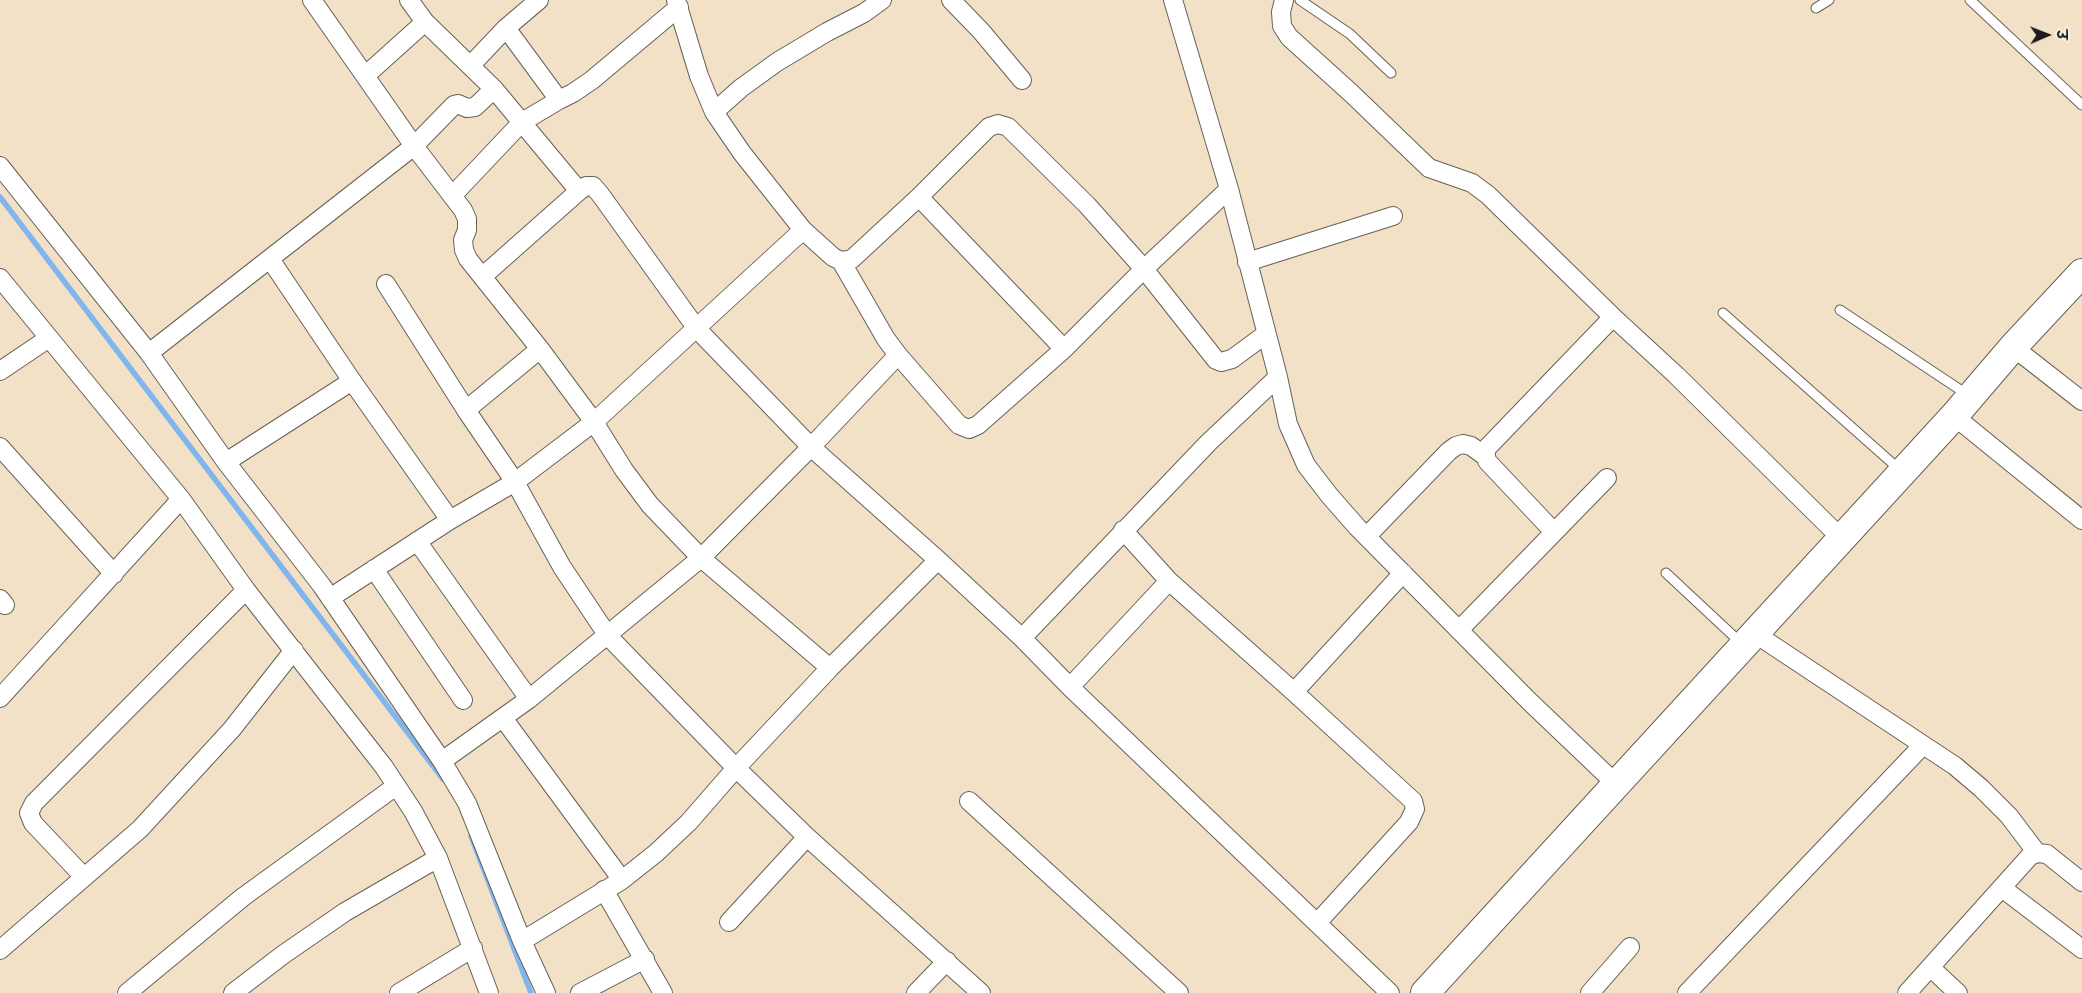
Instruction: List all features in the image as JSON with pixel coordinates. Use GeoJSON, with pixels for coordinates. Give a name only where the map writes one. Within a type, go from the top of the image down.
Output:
{"type":"FeatureCollection","features":[{"type":"Feature","properties":{"kind":"main road"},"geometry":{"type":"LineString","coordinates":[[1424,993],[1902,472],[2013,346],[2082,273]]}},
{"type":"Feature","properties":{"kind":"street"},"geometry":{"type":"LineString","coordinates":[[312,0],[414,146],[463,210],[467,219],[467,230],[463,240],[464,250],[468,259],[540,349],[594,422],[624,470],[650,505],[701,558],[830,668]]}},
{"type":"Feature","properties":{"kind":"street"},"geometry":{"type":"LineString","coordinates":[[409,0],[425,22],[494,89],[579,191]]}},
{"type":"Feature","properties":{"kind":"street"},"geometry":{"type":"LineString","coordinates":[[714,112],[741,88],[777,62],[827,32],[864,13],[882,0]]}},
{"type":"Feature","properties":{"kind":"street"},"geometry":{"type":"LineString","coordinates":[[951,0],[982,31],[1022,80]]}},
{"type":"Feature","properties":{"kind":"street"},"geometry":{"type":"LineString","coordinates":[[1173,0],[1229,189],[1278,377],[1288,424],[1306,465],[1329,495],[1367,536],[1529,701],[1616,784]]}},
{"type":"Feature","properties":{"kind":"street"},"geometry":{"type":"LineString","coordinates":[[1284,0],[1280,12],[1282,26],[1289,37],[1429,168],[1472,183],[1488,195],[1841,538]]}},
{"type":"Feature","properties":{"kind":"street"},"geometry":{"type":"LineString","coordinates":[[470,66],[531,3]]}},
{"type":"Feature","properties":{"kind":"street"},"geometry":{"type":"LineString","coordinates":[[452,196],[522,122],[592,80],[678,3],[699,76],[714,112],[742,153],[804,230],[833,257],[841,261],[886,339],[898,355],[959,425],[969,429],[978,425],[1064,349],[1144,269],[1229,189]]}},
{"type":"Feature","properties":{"kind":"street"},"geometry":{"type":"LineString","coordinates":[[366,75],[425,22]]}},
{"type":"Feature","properties":{"kind":"street"},"geometry":{"type":"LineString","coordinates":[[506,28],[559,100]]}},
{"type":"Feature","properties":{"kind":"street"},"geometry":{"type":"LineString","coordinates":[[150,353],[414,146],[454,105],[458,104],[467,108],[475,107],[494,89]]}},
{"type":"Feature","properties":{"kind":"street"},"geometry":{"type":"LineString","coordinates":[[841,261],[852,259],[919,197],[989,126],[998,124],[1008,127],[1087,205],[1144,269],[1216,360],[1227,362],[1266,334]]}},
{"type":"Feature","properties":{"kind":"street"},"geometry":{"type":"LineString","coordinates":[[0,166],[150,353],[226,462],[330,598],[442,761],[468,803],[522,941],[546,993]]}},
{"type":"Feature","properties":{"kind":"street"},"geometry":{"type":"LineString","coordinates":[[483,276],[579,191],[586,186],[593,186],[697,329],[811,447],[1022,638],[1070,687],[1390,993]]}},
{"type":"Feature","properties":{"kind":"street"},"geometry":{"type":"LineString","coordinates":[[919,197],[1064,349]]}},
{"type":"Feature","properties":{"kind":"street"},"geometry":{"type":"LineString","coordinates":[[1247,262],[1393,216]]}},
{"type":"Feature","properties":{"kind":"street"},"geometry":{"type":"LineString","coordinates":[[330,598],[450,520],[515,482],[594,422],[804,230]]}},
{"type":"Feature","properties":{"kind":"street"},"geometry":{"type":"LineString","coordinates":[[270,259],[352,381],[450,520]]}},
{"type":"Feature","properties":{"kind":"street"},"geometry":{"type":"LineString","coordinates":[[0,278],[6,298],[49,338],[181,499],[246,590],[294,650],[396,786],[413,811],[438,858],[489,993]]}},
{"type":"Feature","properties":{"kind":"street"},"geometry":{"type":"LineString","coordinates":[[386,284],[466,410],[515,482],[562,567],[608,636],[736,768],[807,837],[947,961],[980,993]]}},
{"type":"Feature","properties":{"kind":"street"},"geometry":{"type":"LineString","coordinates":[[1554,532],[1487,461],[1485,450],[1613,317]]}},
{"type":"Feature","properties":{"kind":"street"},"geometry":{"type":"LineString","coordinates":[[0,371],[49,338]]}},
{"type":"Feature","properties":{"kind":"street"},"geometry":{"type":"LineString","coordinates":[[2013,346],[2082,401]]}},
{"type":"Feature","properties":{"kind":"street"},"geometry":{"type":"LineString","coordinates":[[466,410],[540,349]]}},
{"type":"Feature","properties":{"kind":"street"},"geometry":{"type":"LineString","coordinates":[[442,761],[529,699],[701,558],[811,447],[898,355]]}},
{"type":"Feature","properties":{"kind":"street"},"geometry":{"type":"LineString","coordinates":[[1022,638],[1208,442],[1278,377]]}},
{"type":"Feature","properties":{"kind":"street"},"geometry":{"type":"LineString","coordinates":[[226,462],[352,381]]}},
{"type":"Feature","properties":{"kind":"street"},"geometry":{"type":"LineString","coordinates":[[1962,406],[2082,520]]}},
{"type":"Feature","properties":{"kind":"street"},"geometry":{"type":"LineString","coordinates":[[1367,536],[1449,450],[1463,444],[1471,446],[1485,456]]}},
{"type":"Feature","properties":{"kind":"street"},"geometry":{"type":"LineString","coordinates":[[0,447],[114,574]]}},
{"type":"Feature","properties":{"kind":"street"},"geometry":{"type":"LineString","coordinates":[[1460,629],[1607,478]]}},
{"type":"Feature","properties":{"kind":"street"},"geometry":{"type":"LineString","coordinates":[[0,698],[181,499]]}},
{"type":"Feature","properties":{"kind":"street"},"geometry":{"type":"LineString","coordinates":[[1123,530],[1169,581],[1294,692],[1412,802],[1415,809],[1409,822],[1317,923]]}},
{"type":"Feature","properties":{"kind":"street"},"geometry":{"type":"LineString","coordinates":[[417,541],[529,699]]}},
{"type":"Feature","properties":{"kind":"street"},"geometry":{"type":"LineString","coordinates":[[522,941],[622,880],[656,853],[689,822],[736,768],[830,668],[938,560]]}},
{"type":"Feature","properties":{"kind":"street"},"geometry":{"type":"LineString","coordinates":[[374,569],[463,700]]}},
{"type":"Feature","properties":{"kind":"street"},"geometry":{"type":"LineString","coordinates":[[1294,692],[1404,573]]}},
{"type":"Feature","properties":{"kind":"street"},"geometry":{"type":"LineString","coordinates":[[1070,687],[1169,581]]}},
{"type":"Feature","properties":{"kind":"street"},"geometry":{"type":"LineString","coordinates":[[84,877],[33,823],[29,813],[34,803],[246,590]]}},
{"type":"Feature","properties":{"kind":"street"},"geometry":{"type":"LineString","coordinates":[[1749,639],[1955,766],[1981,788],[2009,816],[2037,853]]}},
{"type":"Feature","properties":{"kind":"street"},"geometry":{"type":"LineString","coordinates":[[0,950],[140,829],[232,729],[294,650]]}},
{"type":"Feature","properties":{"kind":"street"},"geometry":{"type":"LineString","coordinates":[[503,718],[622,880]]}},
{"type":"Feature","properties":{"kind":"street"},"geometry":{"type":"LineString","coordinates":[[1687,993],[1923,745]]}},
{"type":"Feature","properties":{"kind":"street"},"geometry":{"type":"LineString","coordinates":[[126,993],[243,897],[396,786]]}},
{"type":"Feature","properties":{"kind":"street"},"geometry":{"type":"LineString","coordinates":[[969,801],[1179,993]]}},
{"type":"Feature","properties":{"kind":"street"},"geometry":{"type":"LineString","coordinates":[[729,922],[807,837]]}},
{"type":"Feature","properties":{"kind":"street"},"geometry":{"type":"LineString","coordinates":[[1906,993],[2030,856],[2037,853],[2047,854],[2082,882]]}},
{"type":"Feature","properties":{"kind":"street"},"geometry":{"type":"LineString","coordinates":[[233,993],[284,954],[345,912],[438,858]]}},
{"type":"Feature","properties":{"kind":"street"},"geometry":{"type":"LineString","coordinates":[[2002,888],[2082,950]]}},
{"type":"Feature","properties":{"kind":"street"},"geometry":{"type":"LineString","coordinates":[[604,890],[663,993]]}},
{"type":"Feature","properties":{"kind":"street"},"geometry":{"type":"LineString","coordinates":[[1590,993],[1630,947]]}},
{"type":"Feature","properties":{"kind":"street"},"geometry":{"type":"LineString","coordinates":[[399,993],[473,948]]}},
{"type":"Feature","properties":{"kind":"street"},"geometry":{"type":"LineString","coordinates":[[580,993],[644,959]]}},
{"type":"Feature","properties":{"kind":"street"},"geometry":{"type":"LineString","coordinates":[[916,993],[947,961]]}},
{"type":"Feature","properties":{"kind":"street"},"geometry":{"type":"LineString","coordinates":[[1930,968],[1958,993]]}},
{"type":"Feature","properties":{"kind":"lane"},"geometry":{"type":"LineString","coordinates":[[1300,0],[1350,34],[1391,73]]}},
{"type":"Feature","properties":{"kind":"lane"},"geometry":{"type":"LineString","coordinates":[[1816,8],[1829,0]]}},
{"type":"Feature","properties":{"kind":"lane"},"geometry":{"type":"LineString","coordinates":[[1970,0],[2082,105]]}},
{"type":"Feature","properties":{"kind":"lane"},"geometry":{"type":"LineString","coordinates":[[1840,310],[1962,406]]}},
{"type":"Feature","properties":{"kind":"lane"},"geometry":{"type":"LineString","coordinates":[[1723,313],[1902,472]]}},
{"type":"Feature","properties":{"kind":"lane"},"geometry":{"type":"LineString","coordinates":[[1666,573],[1749,639]]}},
{"type":"Feature","properties":{"kind":"waterway"},"geometry":{"type":"LineString","coordinates":[[0,197],[443,779]]}},
{"type":"Feature","properties":{"kind":"waterway"},"geometry":{"type":"LineString","coordinates":[[471,836],[531,993]]}}]}
